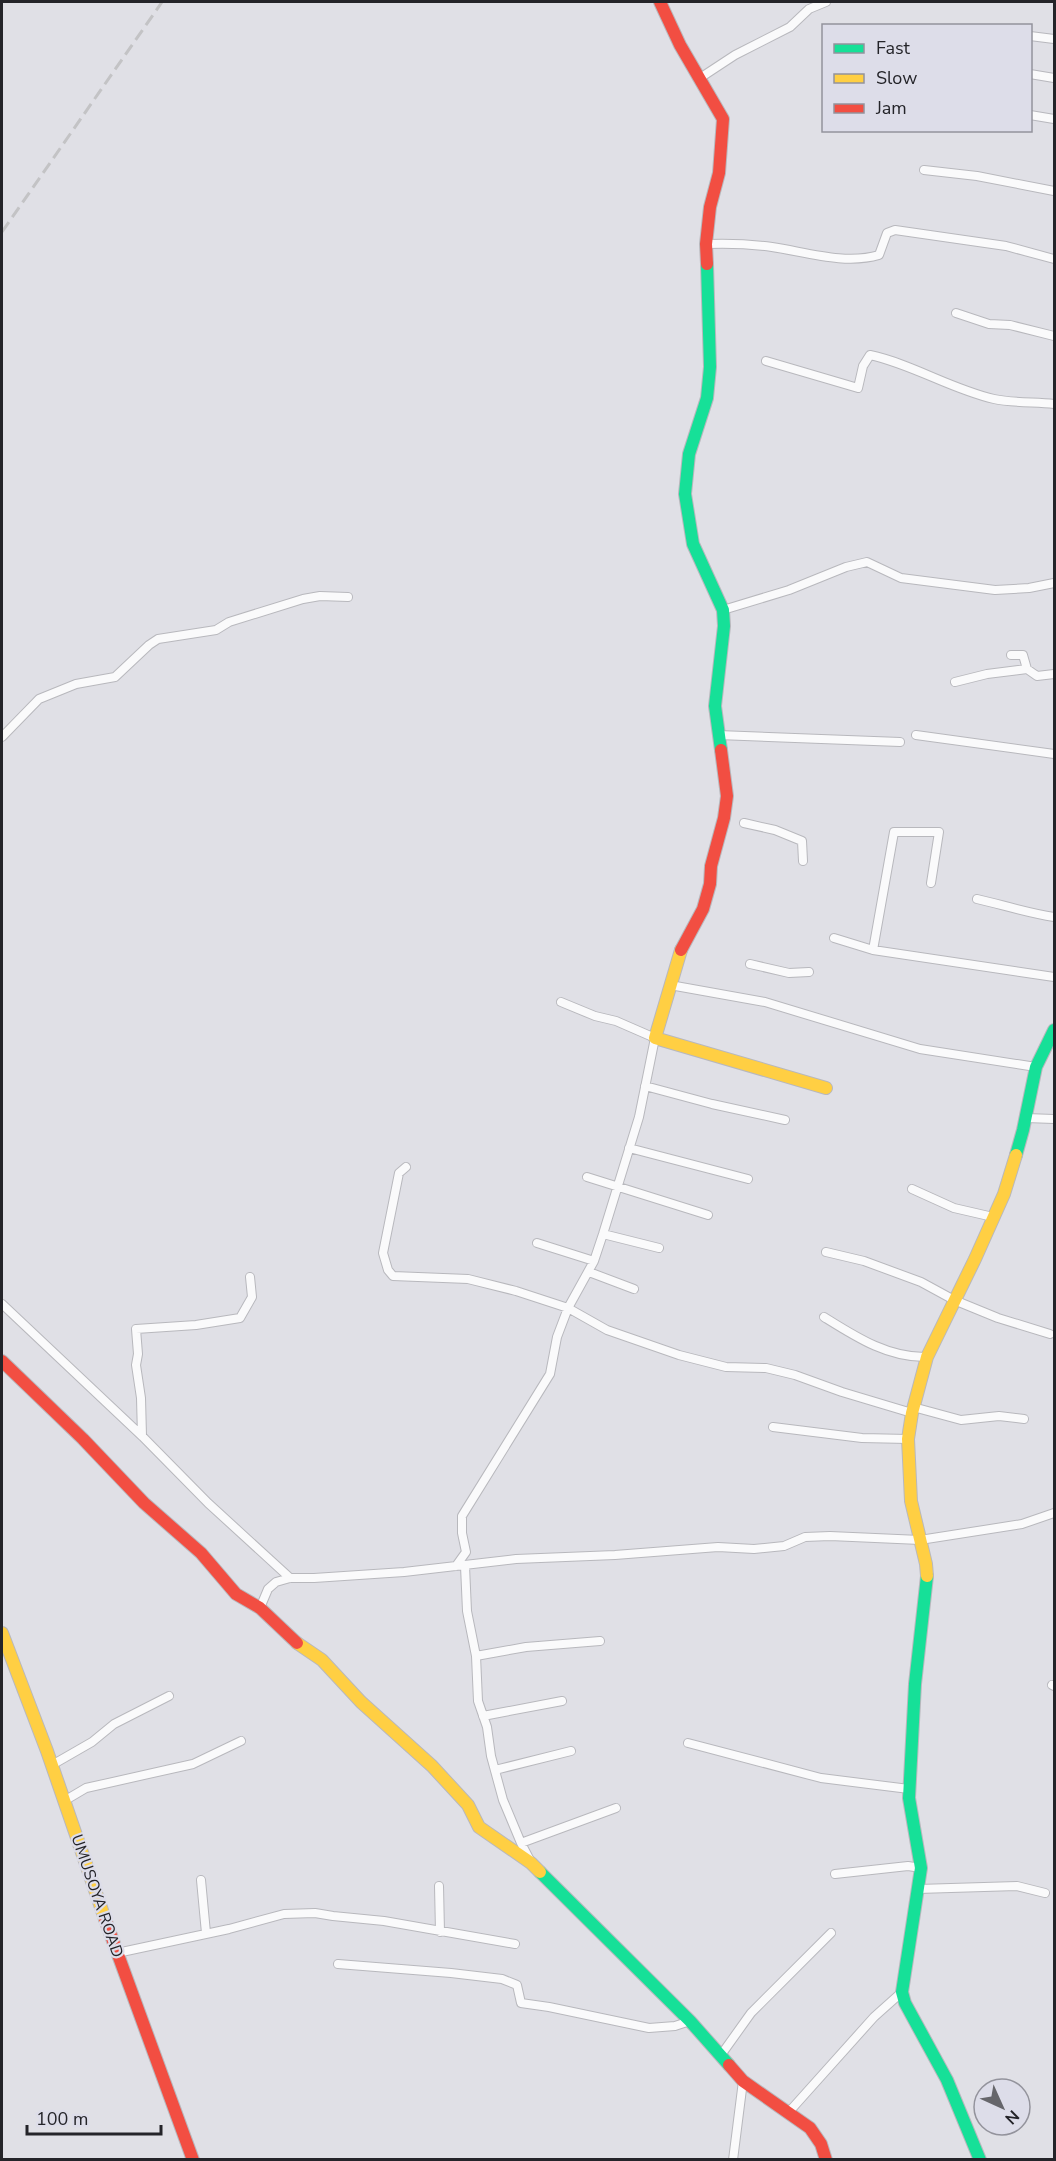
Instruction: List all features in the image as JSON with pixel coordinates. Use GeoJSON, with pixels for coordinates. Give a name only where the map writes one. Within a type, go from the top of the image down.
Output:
{"type":"FeatureCollection","features":[{"type":"Feature","properties":{"kind":"street"},"geometry":{"type":"LineString","coordinates":[[531,1863],[503,1800],[490,1756],[487,1726],[478,1701],[476,1656],[461,1566],[466,1552],[462,1533],[462,1516],[550,1374],[557,1337],[568,1308],[594,1261],[639,1117],[655,1038],[679,954],[703,909],[727,796],[715,706],[724,626],[723,610],[693,544],[686,494],[689,454],[707,398],[710,367],[706,244],[710,207],[718,173],[723,119],[680,45],[660,2]]}},
{"type":"Feature","properties":{"kind":"street"},"geometry":{"type":"LineString","coordinates":[[700,78],[735,55],[790,27],[809,9],[826,2]]}},
{"type":"Feature","properties":{"kind":"street"},"geometry":{"type":"LineString","coordinates":[[1032,36],[1054,39]]}},
{"type":"Feature","properties":{"kind":"street"},"geometry":{"type":"LineString","coordinates":[[1032,74],[1054,78]]}},
{"type":"Feature","properties":{"kind":"street"},"geometry":{"type":"LineString","coordinates":[[1032,116],[1054,119]]}},
{"type":"Feature","properties":{"kind":"street"},"geometry":{"type":"LineString","coordinates":[[924,170],[977,176],[1054,191]]}},
{"type":"Feature","properties":{"kind":"street"},"geometry":{"type":"LineString","coordinates":[[706,244],[740,243],[809,254],[864,259],[879,255],[887,233],[895,230],[1006,246],[1054,259]]}},
{"type":"Feature","properties":{"kind":"street"},"geometry":{"type":"LineString","coordinates":[[956,313],[989,324],[1010,326],[1054,336]]}},
{"type":"Feature","properties":{"kind":"street"},"geometry":{"type":"LineString","coordinates":[[766,361],[858,388],[863,366],[870,355],[889,359],[907,368],[993,399],[1054,404]]}},
{"type":"Feature","properties":{"kind":"street"},"geometry":{"type":"LineString","coordinates":[[723,610],[789,590],[846,567],[867,562],[902,578],[994,590],[1029,588],[1054,583]]}},
{"type":"Feature","properties":{"kind":"street"},"geometry":{"type":"LineString","coordinates":[[2,737],[39,699],[76,684],[115,678],[158,639],[216,630],[229,622],[303,599],[320,596],[348,597]]}},
{"type":"Feature","properties":{"kind":"street"},"geometry":{"type":"LineString","coordinates":[[1011,655],[1023,655],[1028,669],[1037,676],[1054,674]]}},
{"type":"Feature","properties":{"kind":"street"},"geometry":{"type":"LineString","coordinates":[[954,682],[987,674],[1028,669]]}},
{"type":"Feature","properties":{"kind":"street"},"geometry":{"type":"LineString","coordinates":[[718,735],[900,742]]}},
{"type":"Feature","properties":{"kind":"street"},"geometry":{"type":"LineString","coordinates":[[916,735],[1054,754]]}},
{"type":"Feature","properties":{"kind":"street"},"geometry":{"type":"LineString","coordinates":[[744,823],[775,830],[802,841],[803,861]]}},
{"type":"Feature","properties":{"kind":"street"},"geometry":{"type":"LineString","coordinates":[[873,950],[894,832],[939,832],[931,884]]}},
{"type":"Feature","properties":{"kind":"street"},"geometry":{"type":"LineString","coordinates":[[977,899],[1054,917]]}},
{"type":"Feature","properties":{"kind":"street"},"geometry":{"type":"LineString","coordinates":[[834,938],[873,950],[1054,977]]}},
{"type":"Feature","properties":{"kind":"street"},"geometry":{"type":"LineString","coordinates":[[750,964],[789,973],[809,972]]}},
{"type":"Feature","properties":{"kind":"street"},"geometry":{"type":"LineString","coordinates":[[670,985],[765,1002],[920,1049],[1036,1067]]}},
{"type":"Feature","properties":{"kind":"street"},"geometry":{"type":"LineString","coordinates":[[561,1002],[595,1016],[616,1021],[655,1038],[826,1088]]}},
{"type":"Feature","properties":{"kind":"street"},"geometry":{"type":"LineString","coordinates":[[980,2160],[947,2080],[905,2003],[902,1992],[921,1868],[909,1789],[915,1684],[927,1584],[926,1564],[911,1501],[908,1439],[927,1357],[975,1259],[1015,1161],[1036,1067],[1054,1032]]}},
{"type":"Feature","properties":{"kind":"street"},"geometry":{"type":"LineString","coordinates":[[645,1086],[723,1107],[785,1120]]}},
{"type":"Feature","properties":{"kind":"street"},"geometry":{"type":"LineString","coordinates":[[1026,1118],[1054,1119]]}},
{"type":"Feature","properties":{"kind":"street"},"geometry":{"type":"LineString","coordinates":[[630,1148],[748,1179]]}},
{"type":"Feature","properties":{"kind":"street"},"geometry":{"type":"LineString","coordinates":[[406,1167],[399,1173],[383,1253],[388,1270],[393,1276],[468,1279],[516,1291],[568,1308],[607,1330],[679,1355],[726,1367],[766,1368],[795,1375],[842,1392],[913,1410],[961,1420],[999,1416],[1024,1419]]}},
{"type":"Feature","properties":{"kind":"street"},"geometry":{"type":"LineString","coordinates":[[587,1177],[708,1215]]}},
{"type":"Feature","properties":{"kind":"street"},"geometry":{"type":"LineString","coordinates":[[912,1189],[954,1208],[993,1217]]}},
{"type":"Feature","properties":{"kind":"street"},"geometry":{"type":"LineString","coordinates":[[603,1234],[659,1248]]}},
{"type":"Feature","properties":{"kind":"street"},"geometry":{"type":"LineString","coordinates":[[537,1243],[594,1261]]}},
{"type":"Feature","properties":{"kind":"street"},"geometry":{"type":"LineString","coordinates":[[826,1252],[864,1261],[921,1282],[954,1300],[998,1318],[1050,1334]]}},
{"type":"Feature","properties":{"kind":"street"},"geometry":{"type":"LineString","coordinates":[[589,1272],[634,1288]]}},
{"type":"Feature","properties":{"kind":"street"},"geometry":{"type":"LineString","coordinates":[[142,1436],[141,1398],[136,1365],[138,1347],[136,1329],[196,1325],[240,1318],[252,1297],[250,1277]]}},
{"type":"Feature","properties":{"kind":"street"},"geometry":{"type":"LineString","coordinates":[[2,1304],[142,1436],[208,1503],[290,1578]]}},
{"type":"Feature","properties":{"kind":"street"},"geometry":{"type":"LineString","coordinates":[[824,1317],[890,1353],[910,1357],[927,1357]]}},
{"type":"Feature","properties":{"kind":"street"},"geometry":{"type":"LineString","coordinates":[[2,1361],[83,1438],[144,1503],[201,1553],[236,1594],[260,1608],[296,1643],[322,1660],[361,1702],[432,1766],[468,1805],[479,1827],[531,1863],[690,2020],[743,2081],[810,2128],[821,2144],[826,2160]]}},
{"type":"Feature","properties":{"kind":"street"},"geometry":{"type":"LineString","coordinates":[[773,1427],[862,1438],[908,1439]]}},
{"type":"Feature","properties":{"kind":"street"},"geometry":{"type":"LineString","coordinates":[[260,1608],[268,1589],[276,1582],[290,1578],[461,1566],[516,1559],[615,1555],[718,1546],[754,1549],[784,1546],[805,1538],[830,1536],[920,1540],[1022,1524],[1054,1513]]}},
{"type":"Feature","properties":{"kind":"street","name":"UMUSOYA ROAD"},"geometry":{"type":"LineString","coordinates":[[2,1633],[5,1650],[52,1765],[117,1953],[168,2086],[193,2160]]}},
{"type":"Feature","properties":{"kind":"street"},"geometry":{"type":"LineString","coordinates":[[476,1656],[526,1647],[600,1641]]}},
{"type":"Feature","properties":{"kind":"street"},"geometry":{"type":"LineString","coordinates":[[52,1765],[92,1742],[114,1724],[169,1696]]}},
{"type":"Feature","properties":{"kind":"street"},"geometry":{"type":"LineString","coordinates":[[483,1716],[562,1701]]}},
{"type":"Feature","properties":{"kind":"street"},"geometry":{"type":"LineString","coordinates":[[64,1801],[86,1788],[193,1764],[241,1741]]}},
{"type":"Feature","properties":{"kind":"street"},"geometry":{"type":"LineString","coordinates":[[688,1743],[821,1778],[909,1789]]}},
{"type":"Feature","properties":{"kind":"street"},"geometry":{"type":"LineString","coordinates":[[495,1770],[571,1751]]}},
{"type":"Feature","properties":{"kind":"street"},"geometry":{"type":"LineString","coordinates":[[521,1842],[616,1808]]}},
{"type":"Feature","properties":{"kind":"street"},"geometry":{"type":"LineString","coordinates":[[835,1874],[908,1866],[921,1868]]}},
{"type":"Feature","properties":{"kind":"street"},"geometry":{"type":"LineString","coordinates":[[201,1880],[206,1933]]}},
{"type":"Feature","properties":{"kind":"street"},"geometry":{"type":"LineString","coordinates":[[439,1886],[440,1932]]}},
{"type":"Feature","properties":{"kind":"street"},"geometry":{"type":"LineString","coordinates":[[918,1889],[1017,1886],[1045,1893]]}},
{"type":"Feature","properties":{"kind":"street"},"geometry":{"type":"LineString","coordinates":[[117,1953],[284,1914],[315,1912],[515,1944]]}},
{"type":"Feature","properties":{"kind":"street"},"geometry":{"type":"LineString","coordinates":[[721,2055],[751,2013],[831,1933]]}},
{"type":"Feature","properties":{"kind":"street"},"geometry":{"type":"LineString","coordinates":[[338,1964],[502,1979],[517,1985],[521,2003],[649,2028],[675,2026],[690,2020]]}},
{"type":"Feature","properties":{"kind":"street"},"geometry":{"type":"LineString","coordinates":[[788,2113],[874,2017],[902,1992]]}},
{"type":"Feature","properties":{"kind":"street"},"geometry":{"type":"LineString","coordinates":[[734,2160],[743,2081]]}},
{"type":"Feature","properties":{"kind":"railway"},"geometry":{"type":"LineString","coordinates":[[2,232],[162,2]]}},
{"type":"Feature","properties":{"kind":"traffic: fast"},"geometry":{"type":"LineString","coordinates":[[707,264],[710,367],[707,398],[689,454],[685,494],[693,544],[723,610],[724,626],[715,706],[721,750]]}},
{"type":"Feature","properties":{"kind":"traffic: fast"},"geometry":{"type":"LineString","coordinates":[[1016,1155],[1036,1067],[1054,1030]]}},
{"type":"Feature","properties":{"kind":"traffic: fast"},"geometry":{"type":"LineString","coordinates":[[927,1576],[915,1684],[909,1798],[921,1868],[902,1992],[905,2003],[947,2080],[980,2160]]}},
{"type":"Feature","properties":{"kind":"traffic: fast"},"geometry":{"type":"LineString","coordinates":[[540,1872],[690,2021],[729,2065]]}},
{"type":"Feature","properties":{"kind":"traffic: slow"},"geometry":{"type":"LineString","coordinates":[[681,950],[655,1038],[826,1088]]}},
{"type":"Feature","properties":{"kind":"traffic: slow"},"geometry":{"type":"LineString","coordinates":[[927,1576],[911,1501],[908,1439],[912,1413],[927,1357],[1004,1194],[1016,1155]]}},
{"type":"Feature","properties":{"kind":"traffic: slow"},"geometry":{"type":"LineString","coordinates":[[2,1633],[47,1751],[105,1919]]}},
{"type":"Feature","properties":{"kind":"traffic: slow"},"geometry":{"type":"LineString","coordinates":[[297,1643],[322,1660],[361,1702],[432,1766],[468,1805],[479,1827],[531,1863],[540,1872]]}},
{"type":"Feature","properties":{"kind":"traffic: jam"},"geometry":{"type":"LineString","coordinates":[[660,2],[680,45],[723,119],[719,173],[710,207],[706,244],[707,264]]}},
{"type":"Feature","properties":{"kind":"traffic: jam"},"geometry":{"type":"LineString","coordinates":[[681,950],[703,909],[710,884],[711,866],[724,818],[727,796],[721,750]]}},
{"type":"Feature","properties":{"kind":"traffic: jam"},"geometry":{"type":"LineString","coordinates":[[2,1361],[83,1439],[144,1503],[201,1553],[236,1594],[260,1608],[297,1643]]}},
{"type":"Feature","properties":{"kind":"traffic: jam"},"geometry":{"type":"LineString","coordinates":[[105,1919],[193,2160]]}},
{"type":"Feature","properties":{"kind":"traffic: jam"},"geometry":{"type":"LineString","coordinates":[[729,2065],[743,2081],[810,2128],[821,2144],[826,2160]]}}]}
